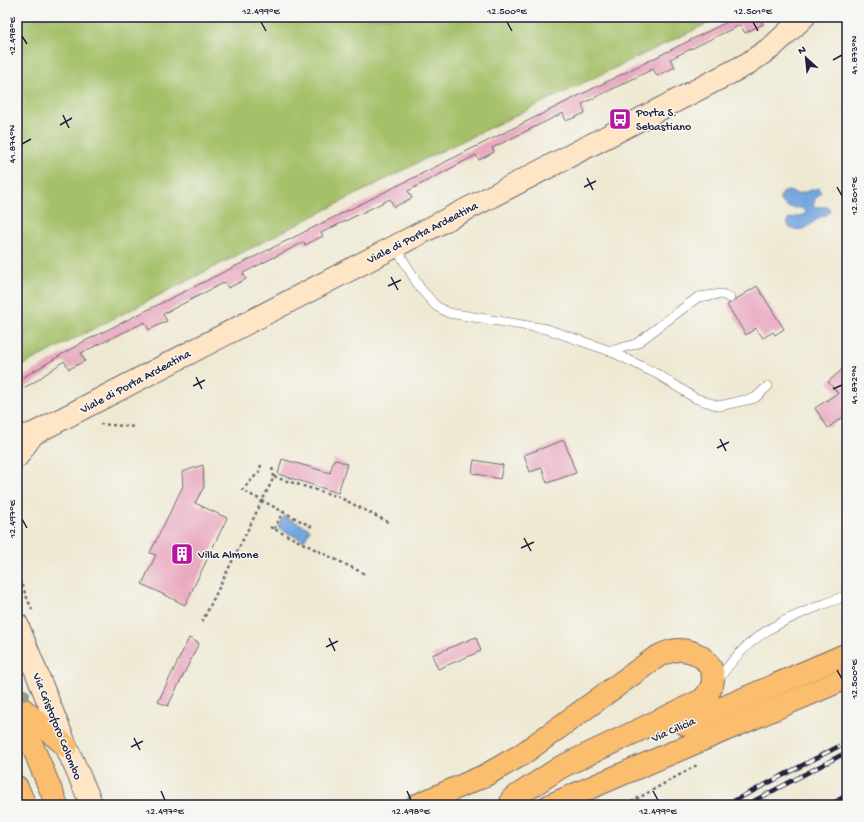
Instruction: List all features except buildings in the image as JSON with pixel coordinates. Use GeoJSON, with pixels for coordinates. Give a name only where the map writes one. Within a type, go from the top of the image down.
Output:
{"type":"FeatureCollection","features":[{"type":"Feature","properties":{"kind":"main road"},"geometry":{"type":"LineString","coordinates":[[417,805],[486,775],[521,755],[648,662],[662,654],[678,650],[695,653],[711,668],[713,677],[712,690],[702,700],[561,767],[506,802]]}},
{"type":"Feature","properties":{"kind":"main road","name":"Via Cilicia"},"geometry":{"type":"LineString","coordinates":[[506,802],[847,654]]}},
{"type":"Feature","properties":{"kind":"main road","name":"Via Cilicia"},"geometry":{"type":"LineString","coordinates":[[550,805],[847,678]]}},
{"type":"Feature","properties":{"kind":"main road"},"geometry":{"type":"LineString","coordinates":[[17,704],[66,746]]}},
{"type":"Feature","properties":{"kind":"main road"},"geometry":{"type":"LineString","coordinates":[[17,709],[57,805]]}},
{"type":"Feature","properties":{"kind":"main road"},"geometry":{"type":"LineString","coordinates":[[582,805],[660,758]]}},
{"type":"Feature","properties":{"kind":"main road"},"geometry":{"type":"LineString","coordinates":[[17,787],[25,805]]}},
{"type":"Feature","properties":{"kind":"street","name":"Viale di Porta Ardeatina"},"geometry":{"type":"LineString","coordinates":[[17,458],[25,436],[747,64],[772,47],[804,17]]}},
{"type":"Feature","properties":{"kind":"street","name":"Via Cristoforo Colombo"},"geometry":{"type":"LineString","coordinates":[[17,624],[66,746],[92,805]]}},
{"type":"Feature","properties":{"kind":"lane"},"geometry":{"type":"LineString","coordinates":[[395,246],[420,288],[436,306],[449,313],[547,329],[610,351],[659,375],[695,398],[719,406],[755,398],[768,386]]}},
{"type":"Feature","properties":{"kind":"lane"},"geometry":{"type":"LineString","coordinates":[[610,351],[636,344],[698,297],[722,294],[730,298]]}},
{"type":"Feature","properties":{"kind":"lane"},"geometry":{"type":"LineString","coordinates":[[712,690],[727,667],[740,651],[763,632],[777,624],[847,595]]}},
{"type":"Feature","properties":{"kind":"path"},"geometry":{"type":"LineString","coordinates":[[100,424],[136,427]]}},
{"type":"Feature","properties":{"kind":"path"},"geometry":{"type":"LineString","coordinates":[[261,465],[259,472],[242,490],[314,528]]}},
{"type":"Feature","properties":{"kind":"path"},"geometry":{"type":"LineString","coordinates":[[202,622],[274,477],[272,467]]}},
{"type":"Feature","properties":{"kind":"path"},"geometry":{"type":"LineString","coordinates":[[274,477],[340,497],[390,523]]}},
{"type":"Feature","properties":{"kind":"path"},"geometry":{"type":"LineString","coordinates":[[274,529],[283,512]]}},
{"type":"Feature","properties":{"kind":"path"},"geometry":{"type":"LineString","coordinates":[[270,527],[365,574]]}},
{"type":"Feature","properties":{"kind":"green space"},"geometry":{"type":"Polygon","coordinates":[[[17,17],[721,17],[431,156],[17,368],[17,17]]]}},
{"type":"Feature","properties":{"kind":"water"},"geometry":{"type":"Polygon","coordinates":[[[818,188],[821,193],[815,199],[813,207],[828,207],[830,211],[829,213],[819,218],[807,228],[800,230],[790,228],[787,222],[788,219],[806,214],[802,208],[789,207],[785,205],[780,201],[780,197],[783,193],[788,191],[798,194],[818,188]]]}},
{"type":"Feature","properties":{"kind":"water"},"geometry":{"type":"Polygon","coordinates":[[[284,516],[310,529],[304,541],[278,528],[284,516]]]}},
{"type":"Feature","properties":{"kind":"railway"},"geometry":{"type":"LineString","coordinates":[[726,805],[847,742]]}},
{"type":"Feature","properties":{"kind":"railway"},"geometry":{"type":"LineString","coordinates":[[746,805],[847,752]]}},
{"type":"Feature","properties":{"kind":"railway"},"geometry":{"type":"LineString","coordinates":[[830,805],[847,795]]}},
{"type":"Feature","properties":{"kind":"place","name":"Porta S. Sebastiano"},"geometry":{"type":"Point","coordinates":[620,119]}},
{"type":"Feature","properties":{"kind":"place","name":"Villa Almone"},"geometry":{"type":"Point","coordinates":[182,554]}}]}
